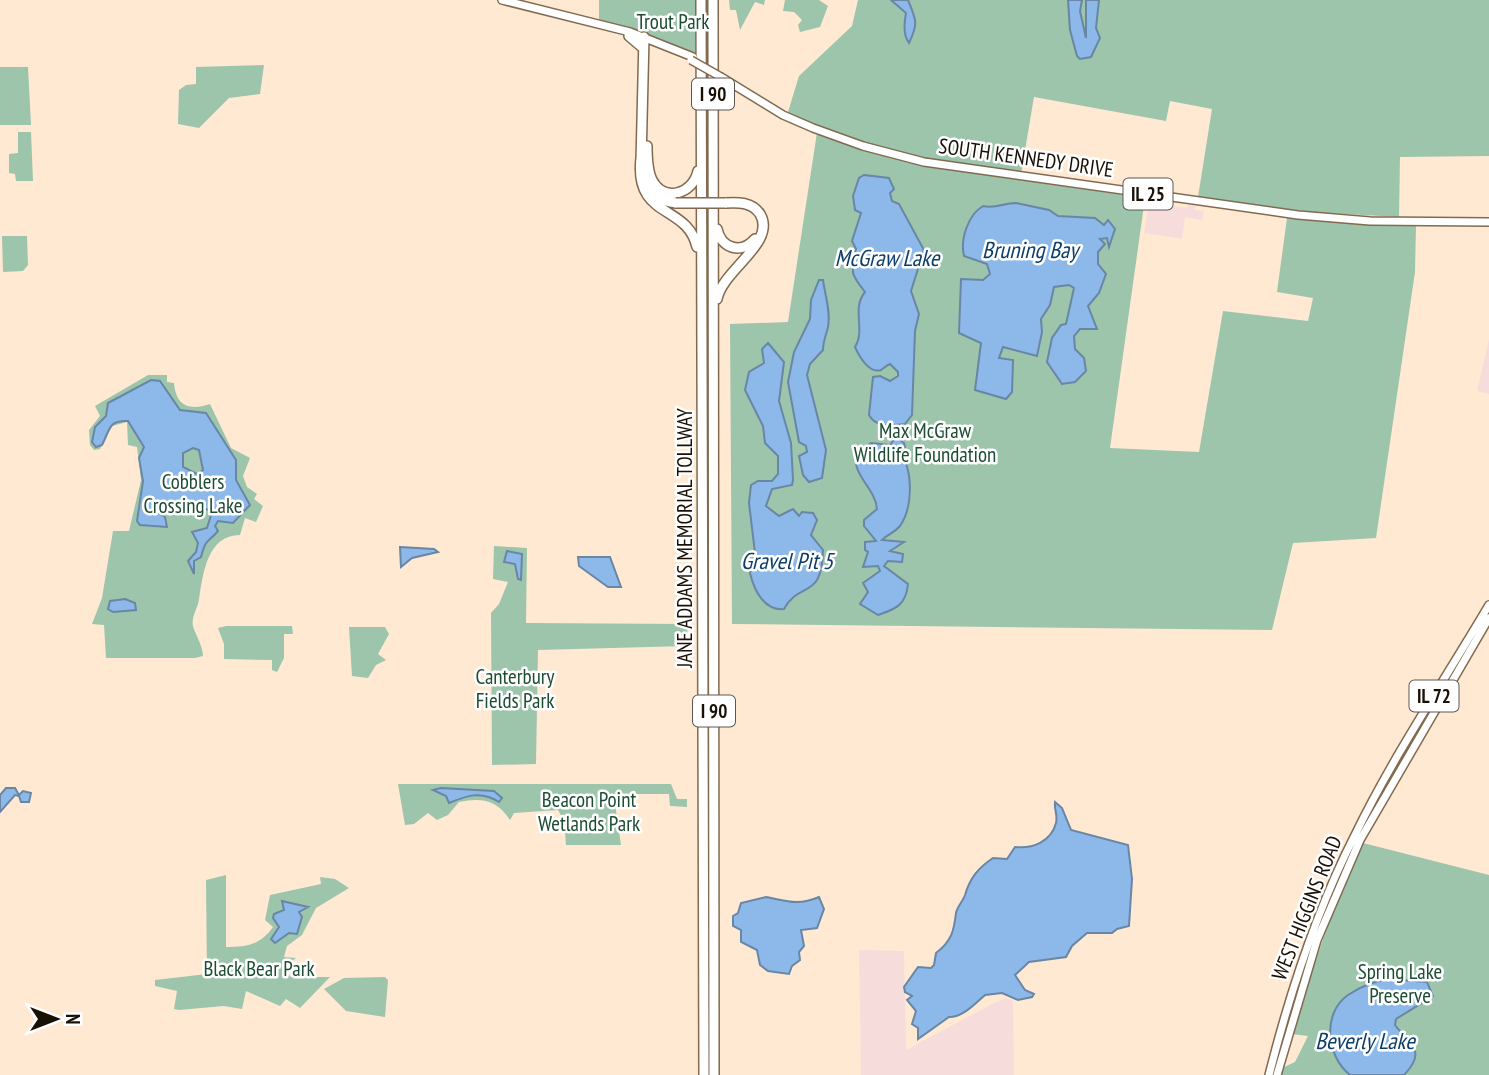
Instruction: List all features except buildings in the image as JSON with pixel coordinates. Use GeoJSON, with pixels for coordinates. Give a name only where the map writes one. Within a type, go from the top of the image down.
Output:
{"type":"FeatureCollection","features":[{"type":"Feature","properties":{"kind":"highway","name":"JANE ADDAMS MEMORIAL TOLLWAY"},"geometry":{"type":"LineString","coordinates":[[701,0],[704,1075]]}},
{"type":"Feature","properties":{"kind":"highway","name":"JANE ADDAMS MEMORIAL TOLLWAY"},"geometry":{"type":"LineString","coordinates":[[713,0],[713,1075]]}},
{"type":"Feature","properties":{"kind":"highway"},"geometry":{"type":"LineString","coordinates":[[629,36],[645,41]]}},
{"type":"Feature","properties":{"kind":"highway"},"geometry":{"type":"LineString","coordinates":[[645,41],[648,184],[659,198],[676,205]]}},
{"type":"Feature","properties":{"kind":"highway"},"geometry":{"type":"LineString","coordinates":[[645,41],[640,177],[647,196],[687,227],[695,239],[701,339]]}},
{"type":"Feature","properties":{"kind":"highway"},"geometry":{"type":"LineString","coordinates":[[646,127],[649,173],[655,185],[663,191],[677,193],[692,186],[698,175],[701,152]]}},
{"type":"Feature","properties":{"kind":"highway"},"geometry":{"type":"LineString","coordinates":[[641,158],[642,178],[647,192],[658,202],[676,205],[725,205],[745,208],[755,217],[758,233],[749,246],[735,249],[721,241],[717,226],[714,188]]}},
{"type":"Feature","properties":{"kind":"highway"},"geometry":{"type":"LineString","coordinates":[[714,321],[722,284],[758,243],[764,231],[761,217],[752,207],[740,202],[725,205]]}},
{"type":"Feature","properties":{"kind":"main road","name":"IL 25"},"geometry":{"type":"LineString","coordinates":[[502,0],[597,24],[645,41]]}},
{"type":"Feature","properties":{"kind":"main road","name":"IL 25"},"geometry":{"type":"LineString","coordinates":[[597,24],[629,36]]}},
{"type":"Feature","properties":{"kind":"main road","name":"SOUTH KENNEDY DRIVE"},"geometry":{"type":"LineString","coordinates":[[645,41],[692,58],[813,128],[863,146],[924,162],[1238,208],[1366,221],[1489,222]]}},
{"type":"Feature","properties":{"kind":"main road","name":"WEST HIGGINS ROAD"},"geometry":{"type":"LineString","coordinates":[[1269,1075],[1284,1016],[1317,920],[1354,836],[1394,760],[1489,605]]}},
{"type":"Feature","properties":{"kind":"main road","name":"WEST HIGGINS ROAD"},"geometry":{"type":"LineString","coordinates":[[1277,1075],[1323,925],[1360,840],[1489,618]]}},
{"type":"Feature","properties":{"kind":"shaded area"},"geometry":{"type":"Polygon","coordinates":[[[1149,202],[1187,208],[1188,205],[1195,206],[1195,210],[1204,211],[1202,220],[1185,217],[1182,239],[1144,233],[1149,202]]]}},
{"type":"Feature","properties":{"kind":"shaded area"},"geometry":{"type":"Polygon","coordinates":[[[1489,339],[1489,394],[1477,391],[1489,339]]]}},
{"type":"Feature","properties":{"kind":"shaded area"},"geometry":{"type":"Polygon","coordinates":[[[859,950],[904,951],[906,1050],[994,1003],[1006,998],[1013,1001],[1014,1075],[861,1075],[859,950]]]}},
{"type":"Feature","properties":{"kind":"green space","name":"Trout Park"},"geometry":{"type":"Polygon","coordinates":[[[599,0],[695,0],[695,55],[599,22],[599,0]]]}},
{"type":"Feature","properties":{"kind":"green space"},"geometry":{"type":"Polygon","coordinates":[[[729,0],[765,0],[764,5],[755,2],[740,30],[736,10],[730,10],[729,0]]]}},
{"type":"Feature","properties":{"kind":"green space"},"geometry":{"type":"Polygon","coordinates":[[[785,0],[819,0],[828,6],[820,27],[800,32],[798,25],[802,20],[794,12],[783,11],[785,0]]]}},
{"type":"Feature","properties":{"kind":"green space","name":"Max McGraw Wildlife Foundation"},"geometry":{"type":"Polygon","coordinates":[[[858,0],[1489,0],[1489,156],[1400,157],[1399,217],[1311,212],[1198,197],[1212,109],[1170,101],[1166,121],[1034,97],[1020,180],[1145,198],[1110,448],[1199,452],[1223,311],[1308,321],[1313,298],[1277,292],[1287,218],[1416,226],[1415,272],[1376,538],[1293,543],[1272,630],[732,624],[730,324],[788,322],[818,126],[788,112],[799,76],[852,26],[858,0]]]}},
{"type":"Feature","properties":{"kind":"green space"},"geometry":{"type":"Polygon","coordinates":[[[264,65],[260,94],[229,98],[199,128],[178,124],[179,90],[186,85],[196,84],[196,67],[264,65]]]}},
{"type":"Feature","properties":{"kind":"green space"},"geometry":{"type":"Polygon","coordinates":[[[0,67],[28,67],[31,125],[0,125],[0,67]]]}},
{"type":"Feature","properties":{"kind":"green space"},"geometry":{"type":"Polygon","coordinates":[[[18,132],[31,132],[33,181],[16,181],[15,174],[9,173],[9,154],[18,153],[18,132]]]}},
{"type":"Feature","properties":{"kind":"green space"},"geometry":{"type":"Polygon","coordinates":[[[2,236],[27,236],[28,265],[23,271],[3,272],[2,236]]]}},
{"type":"Feature","properties":{"kind":"green space","name":"Cobblers Crossing Lake"},"geometry":{"type":"Polygon","coordinates":[[[148,375],[167,375],[167,382],[174,383],[178,397],[185,405],[196,407],[210,404],[231,448],[250,458],[243,476],[247,487],[257,494],[254,499],[263,506],[256,522],[245,518],[240,535],[220,541],[209,558],[193,623],[203,656],[195,658],[106,658],[104,625],[92,624],[102,598],[113,531],[129,531],[141,480],[137,447],[128,445],[127,422],[112,426],[100,449],[94,450],[90,445],[89,430],[100,416],[95,406],[148,375]]]}},
{"type":"Feature","properties":{"kind":"green space","name":"Canterbury Fields Park"},"geometry":{"type":"Polygon","coordinates":[[[494,546],[527,548],[526,623],[688,624],[686,646],[538,650],[536,764],[492,765],[491,613],[499,604],[508,582],[493,579],[494,546]]]}},
{"type":"Feature","properties":{"kind":"green space"},"geometry":{"type":"Polygon","coordinates":[[[292,626],[293,634],[284,634],[284,658],[277,672],[272,670],[272,660],[224,659],[224,644],[218,628],[292,626]]]}},
{"type":"Feature","properties":{"kind":"green space"},"geometry":{"type":"Polygon","coordinates":[[[349,627],[385,627],[389,634],[378,654],[386,660],[376,665],[368,678],[352,676],[349,627]]]}},
{"type":"Feature","properties":{"kind":"green space","name":"Beacon Point Wetlands Park"},"geometry":{"type":"Polygon","coordinates":[[[398,784],[671,784],[677,799],[687,799],[687,807],[670,806],[669,794],[626,794],[626,803],[615,804],[621,845],[566,845],[564,820],[558,810],[514,813],[510,820],[500,808],[482,800],[459,802],[448,815],[437,820],[428,813],[414,824],[405,825],[398,784]]]}},
{"type":"Feature","properties":{"kind":"green space","name":"Spring Lake Preserve"},"geometry":{"type":"Polygon","coordinates":[[[1363,843],[1489,875],[1489,1075],[1280,1075],[1282,1068],[1295,1062],[1308,1036],[1291,1034],[1339,892],[1363,843]]]}},
{"type":"Feature","properties":{"kind":"green space","name":"Black Bear Park"},"geometry":{"type":"Polygon","coordinates":[[[226,875],[226,947],[252,944],[268,933],[273,927],[265,920],[270,895],[321,884],[320,877],[335,879],[349,888],[316,908],[302,935],[287,946],[284,957],[296,958],[284,967],[291,977],[330,977],[300,1008],[286,999],[280,1006],[246,991],[242,1009],[224,1006],[179,1010],[174,1009],[177,991],[155,986],[155,980],[207,974],[206,880],[226,875]]]}},
{"type":"Feature","properties":{"kind":"green space"},"geometry":{"type":"Polygon","coordinates":[[[385,977],[388,980],[385,1017],[346,1011],[324,989],[344,978],[385,977]]]}},
{"type":"Feature","properties":{"kind":"water"},"geometry":{"type":"Polygon","coordinates":[[[891,0],[908,0],[911,7],[915,27],[909,43],[904,25],[906,13],[891,0]]]}},
{"type":"Feature","properties":{"kind":"water"},"geometry":{"type":"Polygon","coordinates":[[[1068,0],[1082,0],[1080,11],[1086,38],[1086,0],[1099,0],[1096,28],[1100,38],[1091,57],[1080,59],[1077,56],[1070,30],[1068,0]]]}},
{"type":"Feature","properties":{"kind":"water","name":"McGraw Lake"},"geometry":{"type":"Polygon","coordinates":[[[864,175],[889,178],[894,189],[890,193],[892,201],[899,204],[924,250],[911,291],[919,314],[915,331],[912,415],[905,424],[880,424],[869,415],[873,377],[880,376],[890,381],[898,376],[898,372],[890,364],[881,370],[872,369],[855,347],[859,334],[859,305],[865,292],[853,272],[856,249],[852,241],[861,213],[855,210],[853,196],[859,178],[864,175]]]}},
{"type":"Feature","properties":{"kind":"water","name":"Bruning Bay"},"geometry":{"type":"Polygon","coordinates":[[[1016,203],[1049,210],[1058,216],[1095,218],[1104,225],[1108,220],[1115,229],[1109,247],[1107,238],[1100,239],[1105,244],[1098,252],[1098,264],[1106,274],[1099,293],[1088,306],[1097,329],[1080,329],[1074,336],[1075,349],[1084,358],[1086,371],[1075,382],[1062,384],[1047,362],[1052,338],[1061,325],[1066,324],[1074,288],[1069,285],[1054,287],[1050,305],[1041,319],[1042,332],[1037,356],[1003,347],[999,358],[1013,360],[1012,392],[1006,399],[975,390],[981,343],[959,333],[961,279],[983,280],[990,274],[987,264],[964,256],[964,235],[973,215],[983,206],[1016,203]]]}},
{"type":"Feature","properties":{"kind":"water"},"geometry":{"type":"Polygon","coordinates":[[[819,280],[823,280],[829,321],[823,350],[810,364],[807,375],[826,450],[822,478],[809,482],[803,475],[799,456],[807,452],[806,446],[799,442],[788,382],[794,352],[810,319],[811,300],[819,280]]]}},
{"type":"Feature","properties":{"kind":"water","name":"Gravel Pit 5"},"geometry":{"type":"Polygon","coordinates":[[[768,343],[784,362],[779,401],[791,443],[793,480],[792,485],[772,489],[766,506],[779,516],[793,509],[799,516],[802,512],[813,513],[817,520],[811,535],[823,550],[819,577],[809,588],[790,600],[784,609],[771,607],[761,598],[750,573],[755,553],[749,503],[751,485],[758,481],[772,481],[778,474],[778,456],[765,443],[763,426],[745,390],[749,372],[764,363],[762,349],[768,343]]]}},
{"type":"Feature","properties":{"kind":"water","name":"Cobblers Crossing Lake"},"geometry":{"type":"Polygon","coordinates":[[[151,380],[160,381],[180,410],[206,413],[236,460],[236,480],[250,505],[233,523],[218,521],[215,526],[218,531],[206,544],[201,557],[194,561],[194,574],[188,561],[196,552],[198,543],[192,532],[207,528],[212,512],[192,502],[170,503],[159,513],[165,517],[167,527],[140,525],[137,521],[143,481],[139,458],[144,447],[128,421],[113,424],[102,445],[96,447],[92,442],[95,427],[106,416],[108,403],[151,380]],[[193,448],[183,453],[183,467],[197,474],[203,470],[199,450],[193,448]]]}},
{"type":"Feature","properties":{"kind":"water"},"geometry":{"type":"Polygon","coordinates":[[[896,437],[904,443],[905,447],[898,450],[907,467],[910,488],[907,509],[900,526],[882,540],[904,542],[890,551],[903,554],[902,562],[888,561],[884,566],[908,584],[905,597],[899,605],[878,615],[860,604],[868,592],[863,583],[880,571],[878,566],[863,567],[868,552],[865,550],[865,542],[876,541],[864,526],[864,520],[877,509],[875,499],[860,475],[856,459],[871,443],[890,445],[896,437]]]}},
{"type":"Feature","properties":{"kind":"water"},"geometry":{"type":"Polygon","coordinates":[[[400,547],[434,549],[438,552],[412,558],[401,567],[400,547]]]}},
{"type":"Feature","properties":{"kind":"water"},"geometry":{"type":"Polygon","coordinates":[[[507,551],[522,554],[521,580],[518,579],[515,564],[504,562],[507,551]]]}},
{"type":"Feature","properties":{"kind":"water"},"geometry":{"type":"Polygon","coordinates":[[[578,557],[610,557],[621,587],[608,587],[579,566],[578,557]]]}},
{"type":"Feature","properties":{"kind":"water"},"geometry":{"type":"Polygon","coordinates":[[[125,599],[135,603],[136,610],[113,612],[108,609],[110,601],[125,599]]]}},
{"type":"Feature","properties":{"kind":"water"},"geometry":{"type":"Polygon","coordinates":[[[6,788],[15,788],[19,795],[23,791],[31,793],[29,802],[21,802],[19,796],[15,795],[0,812],[0,795],[6,788]]]}},
{"type":"Feature","properties":{"kind":"water"},"geometry":{"type":"Polygon","coordinates":[[[441,788],[494,791],[502,798],[499,802],[486,796],[474,795],[449,803],[446,796],[433,790],[441,788]]]}},
{"type":"Feature","properties":{"kind":"water"},"geometry":{"type":"Polygon","coordinates":[[[1055,802],[1062,808],[1071,830],[1128,845],[1132,879],[1129,926],[1112,933],[1087,933],[1072,946],[1066,957],[1029,962],[1015,975],[1025,990],[1034,994],[1032,997],[1018,1000],[1002,993],[985,995],[964,1013],[949,1017],[918,1039],[918,1028],[912,1024],[916,1011],[907,1000],[912,996],[905,992],[904,987],[918,967],[931,968],[934,965],[936,953],[951,935],[957,911],[969,883],[979,870],[993,858],[1007,859],[1015,847],[1040,843],[1050,835],[1056,820],[1055,802]]]}},
{"type":"Feature","properties":{"kind":"water"},"geometry":{"type":"Polygon","coordinates":[[[766,897],[799,902],[819,897],[824,909],[817,928],[801,930],[804,946],[799,952],[800,960],[792,966],[789,974],[768,971],[760,965],[757,950],[741,942],[741,930],[733,926],[733,916],[738,913],[741,903],[766,897]]]}},
{"type":"Feature","properties":{"kind":"water"},"geometry":{"type":"Polygon","coordinates":[[[282,901],[308,907],[299,912],[302,917],[297,934],[289,933],[275,943],[271,939],[279,927],[273,918],[274,914],[284,910],[282,901]]]}},
{"type":"Feature","properties":{"kind":"water","name":"Beverly Lake"},"geometry":{"type":"Polygon","coordinates":[[[1389,979],[1427,982],[1433,996],[1396,1019],[1395,1025],[1414,1048],[1415,1059],[1404,1075],[1350,1075],[1342,1067],[1332,1046],[1330,1035],[1334,1012],[1353,992],[1389,979]]]}}]}
